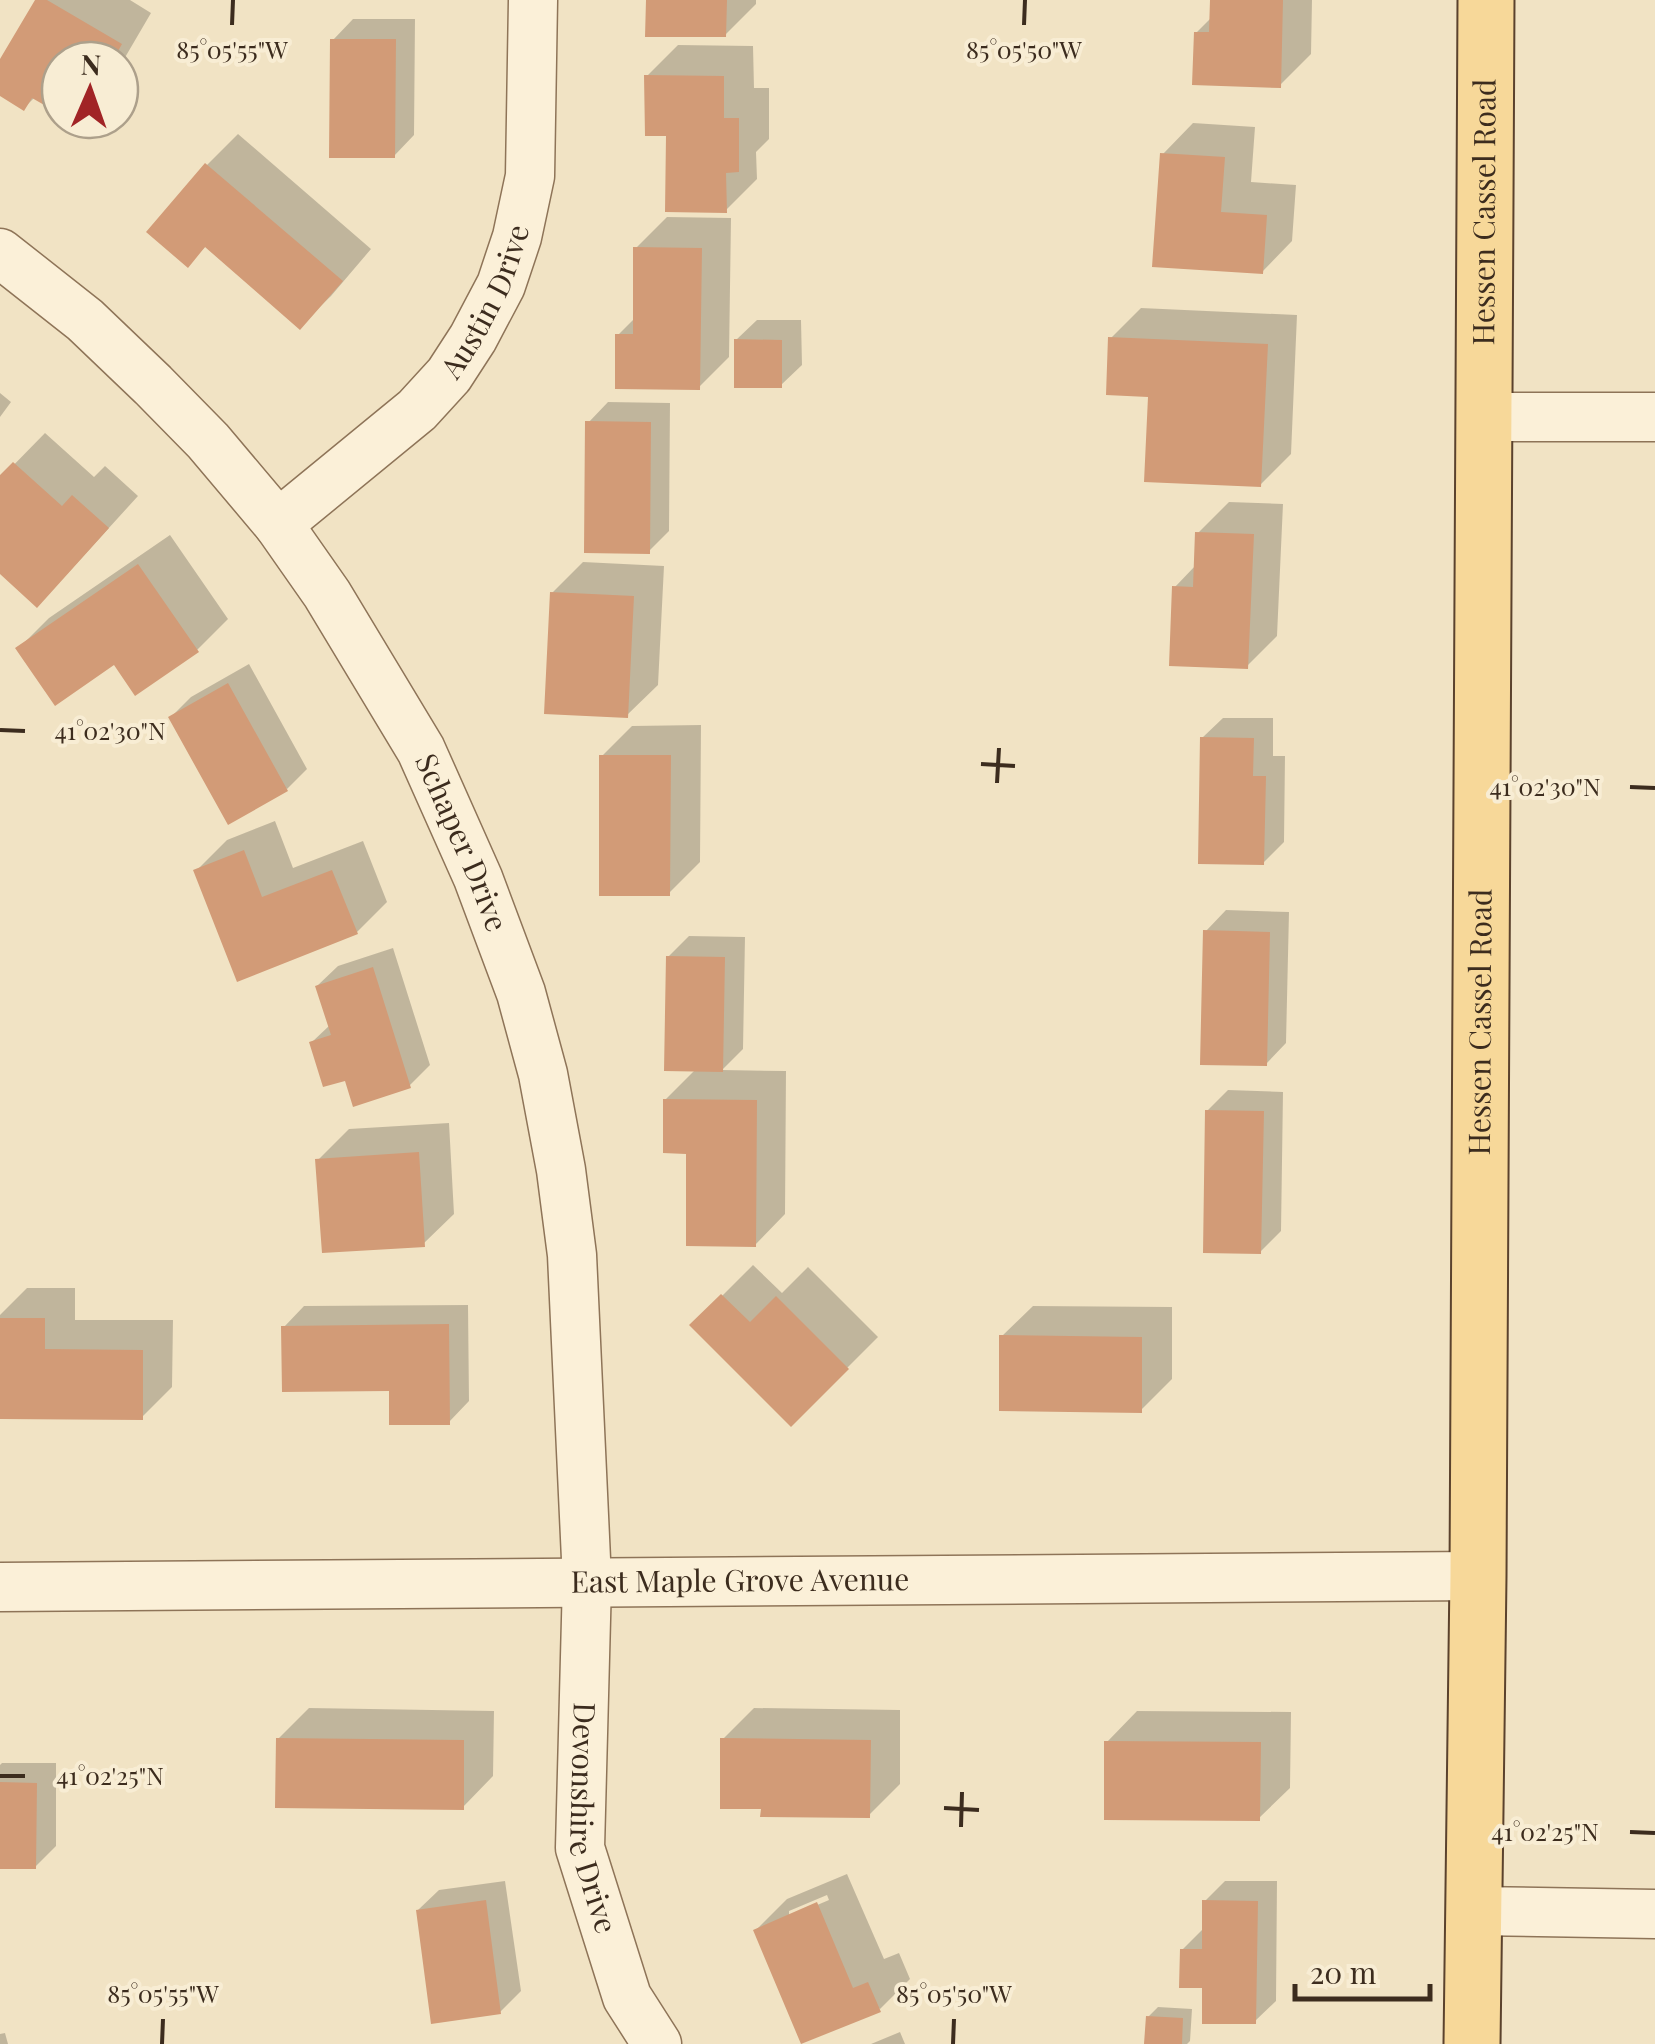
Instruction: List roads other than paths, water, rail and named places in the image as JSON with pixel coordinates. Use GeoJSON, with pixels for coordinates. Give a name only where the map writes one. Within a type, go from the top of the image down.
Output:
{"type":"FeatureCollection","features":[{"type":"Feature","properties":{"kind":"main road","name":"Hessen Cassel Road"},"geometry":{"type":"LineString","coordinates":[[1472,2044],[1486,0]]}},
{"type":"Feature","properties":{"kind":"street","name":"Austin Drive"},"geometry":{"type":"LineString","coordinates":[[278,524],[417,410],[449,374],[502,284],[518,237],[530,176],[533,0]]}},
{"type":"Feature","properties":{"kind":"street","name":"Schaper Drive"},"geometry":{"type":"LineString","coordinates":[[0,254],[85,320],[153,384],[278,524],[327,594],[421,750],[478,878],[520,994],[543,1074],[561,1170],[572,1255],[587,1581]]}},
{"type":"Feature","properties":{"kind":"street"},"geometry":{"type":"LineString","coordinates":[[1483,418],[1655,418]]}},
{"type":"Feature","properties":{"kind":"street","name":"East Maple Grove Avenue"},"geometry":{"type":"LineString","coordinates":[[0,1586],[1478,1576]]}},
{"type":"Feature","properties":{"kind":"street","name":"Devonshire Drive"},"geometry":{"type":"LineString","coordinates":[[587,1581],[580,1848],[627,1998],[657,2044]]}},
{"type":"Feature","properties":{"kind":"street"},"geometry":{"type":"LineString","coordinates":[[1474,1911],[1655,1914]]}}]}
